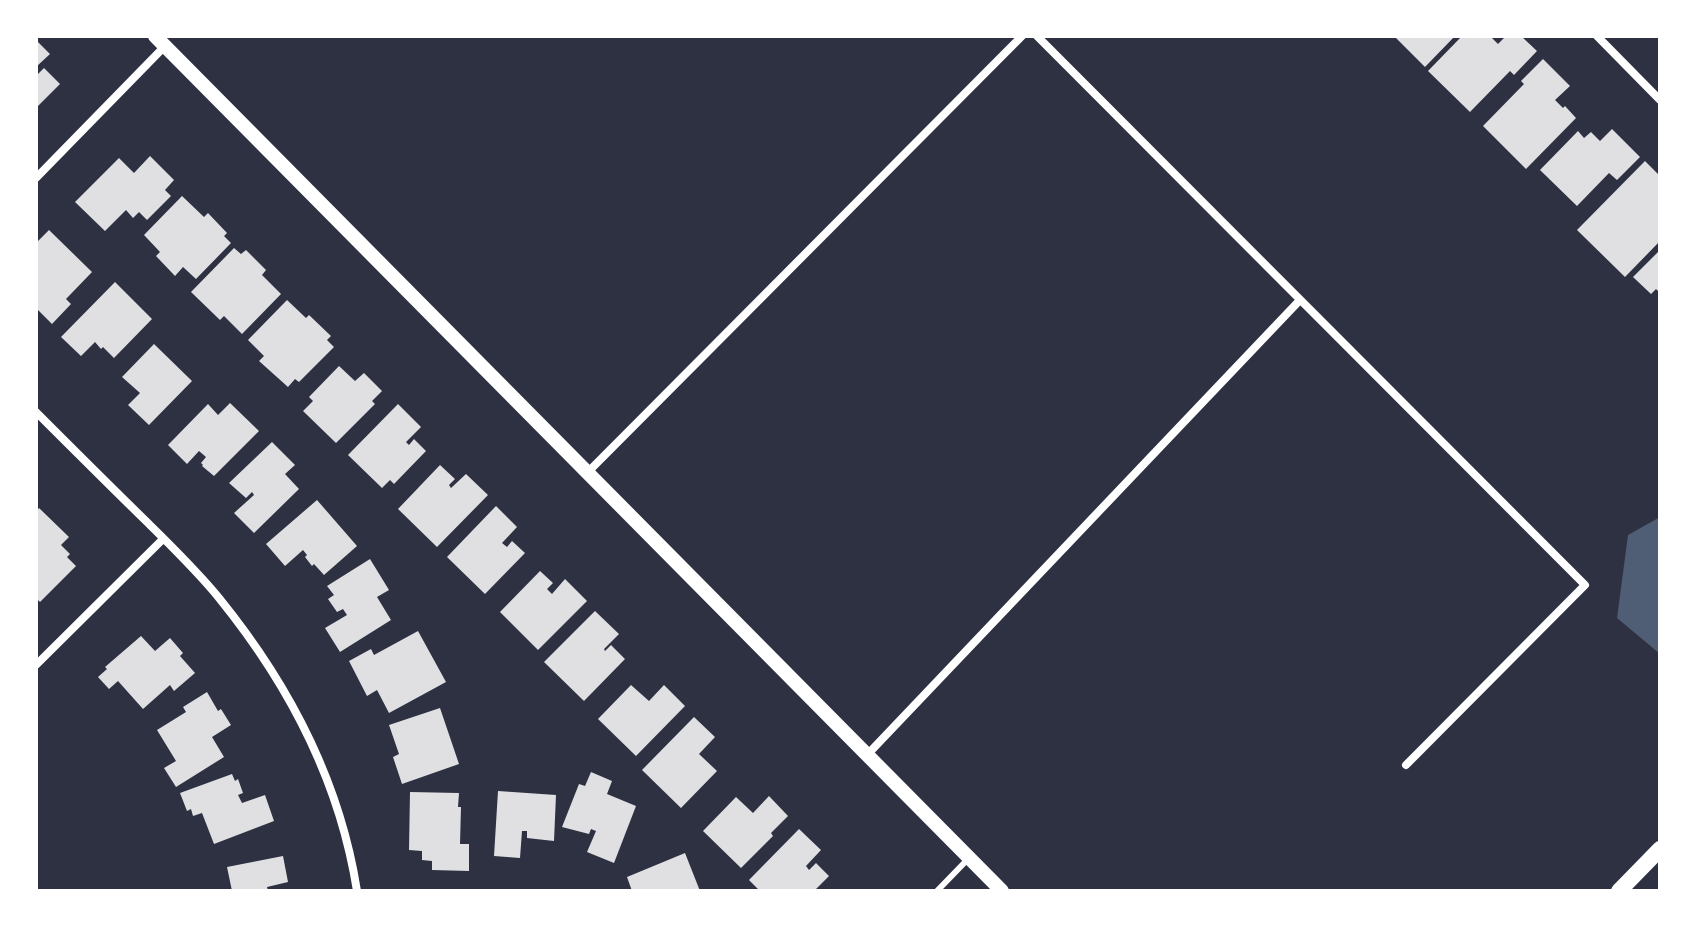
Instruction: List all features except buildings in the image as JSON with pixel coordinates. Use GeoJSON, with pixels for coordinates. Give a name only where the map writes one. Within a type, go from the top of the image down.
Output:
{"type":"FeatureCollection","features":[{"type":"Feature","properties":{"kind":"main road"},"geometry":{"type":"LineString","coordinates":[[1619,891],[1660,849]]}},
{"type":"Feature","properties":{"kind":"street"},"geometry":{"type":"LineString","coordinates":[[587,473],[1022,36]]}},
{"type":"Feature","properties":{"kind":"street"},"geometry":{"type":"LineString","coordinates":[[1037,36],[1585,585],[1406,765]]}},
{"type":"Feature","properties":{"kind":"street"},"geometry":{"type":"LineString","coordinates":[[1597,36],[1660,100]]}},
{"type":"Feature","properties":{"kind":"street"},"geometry":{"type":"LineString","coordinates":[[36,178],[160,41],[1002,891]]}},
{"type":"Feature","properties":{"kind":"street"},"geometry":{"type":"LineString","coordinates":[[867,755],[1300,300]]}},
{"type":"Feature","properties":{"kind":"street"},"geometry":{"type":"LineString","coordinates":[[36,412],[217,595],[256,646],[291,701],[319,761],[338,812],[357,891]]}},
{"type":"Feature","properties":{"kind":"street"},"geometry":{"type":"LineString","coordinates":[[36,665],[163,539]]}},
{"type":"Feature","properties":{"kind":"lane"},"geometry":{"type":"LineString","coordinates":[[937,891],[969,858]]}},
{"type":"Feature","properties":{"kind":"water"},"geometry":{"type":"Polygon","coordinates":[[[1660,517],[1660,654],[1617,618],[1628,535],[1660,517]]]}}]}
